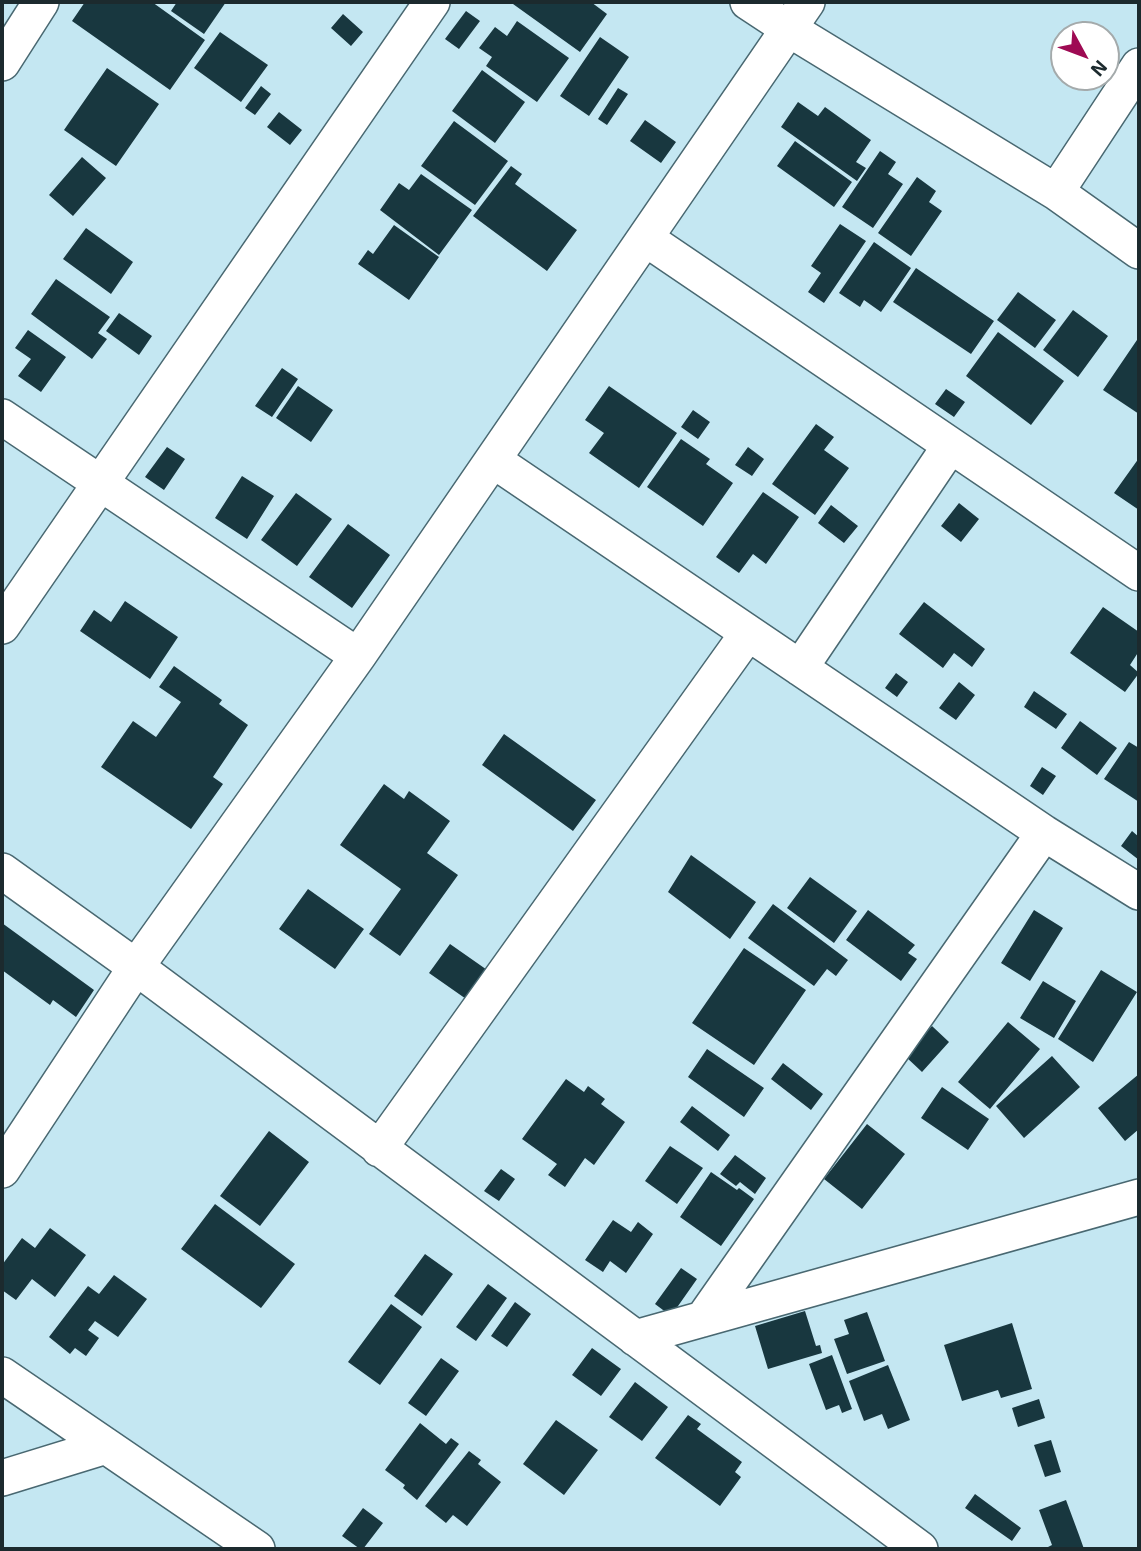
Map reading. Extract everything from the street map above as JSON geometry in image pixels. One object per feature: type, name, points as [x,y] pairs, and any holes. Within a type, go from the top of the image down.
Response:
[{"type":"street","points":[[2,63],[41,2]]},
{"type":"street","points":[[2,626],[432,2]]},
{"type":"street","points":[[748,2],[798,15],[1139,251]]},
{"type":"street","points":[[2,1170],[136,967],[358,656],[798,15]]},
{"type":"street","points":[[1056,192],[1139,66]]},
{"type":"street","points":[[645,238],[1139,573]]},
{"type":"street","points":[[2,417],[358,656]]},
{"type":"street","points":[[800,668],[950,446]]},
{"type":"street","points":[[493,460],[1044,833],[1139,892]]},
{"type":"street","points":[[379,1149],[748,633]]},
{"type":"street","points":[[703,1319],[1044,833]]},
{"type":"street","points":[[2,871],[136,967],[920,1549]]},
{"type":"street","points":[[635,1338],[1139,1198]]},
{"type":"street","points":[[2,1375],[257,1549]]},
{"type":"street","points":[[2,1478],[106,1446]]},
{"type":"building","points":[[85,2],[152,2],[205,40],[170,90],[72,21]]},
{"type":"building","points":[[177,2],[226,2],[204,34],[171,11]]},
{"type":"building","points":[[591,2],[607,14],[580,52],[513,4]]},
{"type":"building","points":[[466,11],[480,21],[459,49],[445,39]]},
{"type":"building","points":[[343,14],[363,32],[351,46],[331,28]]},
{"type":"building","points":[[517,21],[569,58],[537,102],[486,66],[492,57],[479,48],[495,27],[507,36]]},
{"type":"building","points":[[220,32],[268,65],[241,102],[194,68]]},
{"type":"building","points":[[600,37],[629,57],[589,116],[560,96]]},
{"type":"building","points":[[107,68],[159,104],[116,166],[64,130]]},
{"type":"building","points":[[482,70],[525,102],[495,143],[452,111]]},
{"type":"building","points":[[261,86],[271,94],[255,115],[245,108]]},
{"type":"building","points":[[618,88],[628,94],[607,125],[598,119]]},
{"type":"building","points":[[798,102],[818,116],[825,107],[871,140],[856,162],[866,168],[857,181],[781,127]]},
{"type":"building","points":[[279,112],[302,130],[290,145],[267,127]]},
{"type":"building","points":[[645,120],[676,142],[661,163],[630,141]]},
{"type":"building","points":[[454,121],[508,161],[475,205],[421,166]]},
{"type":"building","points":[[795,141],[852,182],[834,207],[777,166]]},
{"type":"building","points":[[880,151],[896,162],[888,174],[903,184],[873,228],[842,207]]},
{"type":"building","points":[[82,157],[106,178],[73,216],[49,195]]},
{"type":"building","points":[[511,166],[522,174],[515,184],[577,230],[547,271],[473,216]]},
{"type":"building","points":[[421,174],[472,210],[439,255],[380,210],[399,183],[409,190]]},
{"type":"building","points":[[917,177],[936,191],[929,202],[942,211],[911,256],[878,233]]},
{"type":"building","points":[[840,224],[866,241],[824,303],[808,292],[821,273],[811,266]]},
{"type":"building","points":[[394,225],[439,257],[409,300],[358,264],[368,250],[373,254]]},
{"type":"building","points":[[86,228],[133,262],[111,294],[63,259]]},
{"type":"building","points":[[874,242],[911,268],[881,312],[864,300],[860,307],[839,293]]},
{"type":"building","points":[[916,268],[994,321],[971,354],[893,302]]},
{"type":"building","points":[[56,279],[110,317],[98,333],[107,339],[92,359],[31,314]]},
{"type":"building","points":[[1018,292],[1056,320],[1035,348],[997,320]]},
{"type":"building","points":[[1073,310],[1108,336],[1078,377],[1043,350]]},
{"type":"building","points":[[119,313],[152,336],[139,355],[106,331]]},
{"type":"building","points":[[28,330],[66,357],[41,392],[18,376],[31,359],[15,348]]},
{"type":"building","points":[[998,332],[1064,381],[1031,425],[966,376]]},
{"type":"building","points":[[1139,337],[1139,414],[1103,390]]},
{"type":"building","points":[[282,368],[298,379],[272,417],[255,406]]},
{"type":"building","points":[[298,386],[333,410],[311,442],[276,418]]},
{"type":"building","points":[[609,386],[677,433],[639,488],[589,453],[604,433],[585,420]]},
{"type":"building","points":[[946,389],[965,402],[954,417],[935,404]]},
{"type":"building","points":[[693,410],[710,422],[698,439],[681,427]]},
{"type":"building","points":[[816,424],[834,437],[824,450],[849,468],[815,515],[772,484]]},
{"type":"building","points":[[681,439],[710,459],[706,464],[733,483],[703,526],[647,487]]},
{"type":"building","points":[[167,447],[185,459],[164,490],[145,477]]},
{"type":"building","points":[[748,447],[764,459],[752,476],[735,465]]},
{"type":"building","points":[[1139,458],[1139,510],[1114,493]]},
{"type":"building","points":[[242,476],[274,496],[247,539],[215,518]]},
{"type":"building","points":[[763,492],[799,517],[766,564],[753,554],[739,573],[716,557]]},
{"type":"building","points":[[296,493],[332,519],[297,566],[261,540]]},
{"type":"building","points":[[959,503],[979,519],[961,542],[941,526]]},
{"type":"building","points":[[831,505],[858,526],[844,543],[818,523]]},
{"type":"building","points":[[348,524],[390,555],[352,608],[309,577]]},
{"type":"building","points":[[125,601],[178,637],[150,679],[80,631],[94,610],[111,622]]},
{"type":"building","points":[[924,602],[985,649],[972,667],[954,653],[943,668],[899,634]]},
{"type":"building","points":[[1103,607],[1139,632],[1139,651],[1130,665],[1139,673],[1125,692],[1070,653]]},
{"type":"building","points":[[174,666],[222,700],[219,704],[248,725],[213,777],[223,784],[191,829],[101,767],[133,721],[156,737],[181,702],[159,687]]},
{"type":"building","points":[[896,673],[908,682],[897,697],[885,688]]},
{"type":"building","points":[[959,682],[975,695],[956,720],[939,708]]},
{"type":"building","points":[[1034,691],[1067,714],[1056,729],[1024,707]]},
{"type":"building","points":[[1080,721],[1117,748],[1097,775],[1061,748]]},
{"type":"building","points":[[504,734],[596,800],[573,831],[482,765]]},
{"type":"building","points":[[1129,742],[1139,748],[1139,802],[1104,779]]},
{"type":"building","points":[[1042,767],[1056,776],[1043,795],[1030,786]]},
{"type":"building","points":[[384,784],[404,799],[409,791],[450,821],[427,853],[458,875],[400,956],[369,934],[401,889],[340,845]]},
{"type":"building","points":[[1132,831],[1139,837],[1139,860],[1121,846]]},
{"type":"building","points":[[691,855],[756,902],[730,939],[668,892]]},
{"type":"building","points":[[810,877],[857,911],[834,943],[787,908]]},
{"type":"building","points":[[308,889],[364,929],[335,969],[279,929]]},
{"type":"building","points":[[773,904],[848,960],[836,976],[827,969],[814,986],[748,938]]},
{"type":"building","points":[[868,910],[915,945],[908,953],[917,959],[901,981],[846,940]]},
{"type":"building","points":[[1034,910],[1063,928],[1030,981],[1001,963]]},
{"type":"building","points":[[2,923],[94,990],[76,1017],[53,1000],[50,1005],[2,970]]},
{"type":"building","points":[[450,944],[490,972],[469,1001],[429,973]]},
{"type":"building","points":[[744,948],[806,990],[754,1065],[692,1023]]},
{"type":"building","points":[[1101,970],[1137,992],[1093,1062],[1058,1039]]},
{"type":"building","points":[[1043,981],[1076,1001],[1054,1038],[1020,1018]]},
{"type":"building","points":[[1008,1022],[1040,1049],[990,1109],[958,1082]]},
{"type":"building","points":[[932,1026],[949,1042],[922,1072],[905,1056]]},
{"type":"building","points":[[707,1049],[764,1088],[744,1117],[688,1077]]},
{"type":"building","points":[[1052,1056],[1080,1087],[1024,1138],[996,1106]]},
{"type":"building","points":[[783,1063],[823,1094],[811,1110],[771,1079]]},
{"type":"building","points":[[1139,1074],[1139,1129],[1125,1141],[1098,1108]]},
{"type":"building","points":[[566,1079],[584,1092],[588,1086],[605,1099],[601,1104],[625,1122],[594,1165],[585,1158],[565,1187],[548,1175],[557,1164],[522,1139]]},
{"type":"building","points":[[942,1087],[989,1119],[968,1150],[921,1118]]},
{"type":"building","points":[[692,1106],[730,1135],[718,1151],[680,1122]]},
{"type":"building","points":[[867,1124],[905,1154],[862,1209],[824,1179]]},
{"type":"building","points":[[269,1131],[309,1162],[260,1226],[220,1196]]},
{"type":"building","points":[[670,1146],[703,1168],[677,1204],[645,1181]]},
{"type":"building","points":[[735,1155],[766,1178],[755,1194],[740,1182],[736,1186],[720,1174]]},
{"type":"building","points":[[501,1169],[515,1179],[499,1201],[484,1191]]},
{"type":"building","points":[[711,1172],[754,1199],[721,1246],[680,1217]]},
{"type":"building","points":[[215,1204],[295,1264],[261,1308],[181,1249]]},
{"type":"building","points":[[613,1220],[631,1232],[638,1222],[653,1234],[626,1273],[610,1261],[603,1272],[585,1260]]},
{"type":"building","points":[[50,1228],[86,1255],[55,1297],[32,1279],[16,1300],[2,1290],[2,1265],[22,1238],[35,1248]]},
{"type":"building","points":[[425,1254],[453,1274],[422,1316],[394,1296]]},
{"type":"building","points":[[681,1268],[697,1279],[671,1316],[655,1304]]},
{"type":"building","points":[[114,1275],[147,1299],[118,1337],[95,1321],[88,1330],[99,1338],[86,1356],[75,1348],[70,1354],[49,1337],[88,1286],[99,1294]]},
{"type":"building","points":[[488,1284],[507,1298],[476,1341],[456,1327]]},
{"type":"building","points":[[515,1302],[531,1314],[507,1347],[491,1336]]},
{"type":"building","points":[[391,1304],[422,1327],[380,1385],[348,1362]]},
{"type":"building","points":[[805,1311],[816,1346],[820,1345],[822,1353],[768,1369],[755,1326]]},
{"type":"building","points":[[867,1312],[885,1361],[847,1374],[834,1339],[849,1334],[844,1320]]},
{"type":"building","points":[[1012,1323],[1032,1389],[1001,1398],[998,1390],[962,1401],[944,1345]]},
{"type":"building","points":[[592,1348],[621,1369],[601,1396],[572,1375]]},
{"type":"building","points":[[832,1355],[852,1409],[842,1413],[839,1405],[826,1410],[809,1364]]},
{"type":"building","points":[[441,1358],[459,1371],[426,1416],[408,1403]]},
{"type":"building","points":[[888,1365],[910,1420],[888,1429],[882,1414],[864,1421],[849,1381]]},
{"type":"building","points":[[635,1382],[668,1407],[642,1441],[609,1417]]},
{"type":"building","points":[[1039,1399],[1045,1418],[1018,1427],[1012,1408]]},
{"type":"building","points":[[688,1415],[701,1424],[697,1429],[742,1462],[735,1472],[741,1477],[720,1506],[655,1458]]},
{"type":"building","points":[[556,1420],[598,1450],[564,1495],[523,1464]]},
{"type":"building","points":[[420,1423],[446,1444],[451,1438],[459,1444],[417,1500],[403,1488],[405,1485],[385,1470]]},
{"type":"building","points":[[1051,1440],[1061,1472],[1045,1477],[1034,1445]]},
{"type":"building","points":[[469,1451],[481,1460],[478,1464],[501,1482],[467,1526],[453,1515],[446,1523],[425,1506]]},
{"type":"building","points":[[975,1494],[1021,1528],[1012,1541],[965,1508]]},
{"type":"building","points":[[1066,1500],[1084,1549],[1048,1547],[1052,1545],[1039,1510]]},
{"type":"building","points":[[363,1508],[383,1523],[363,1549],[360,1549],[342,1536]]}]
